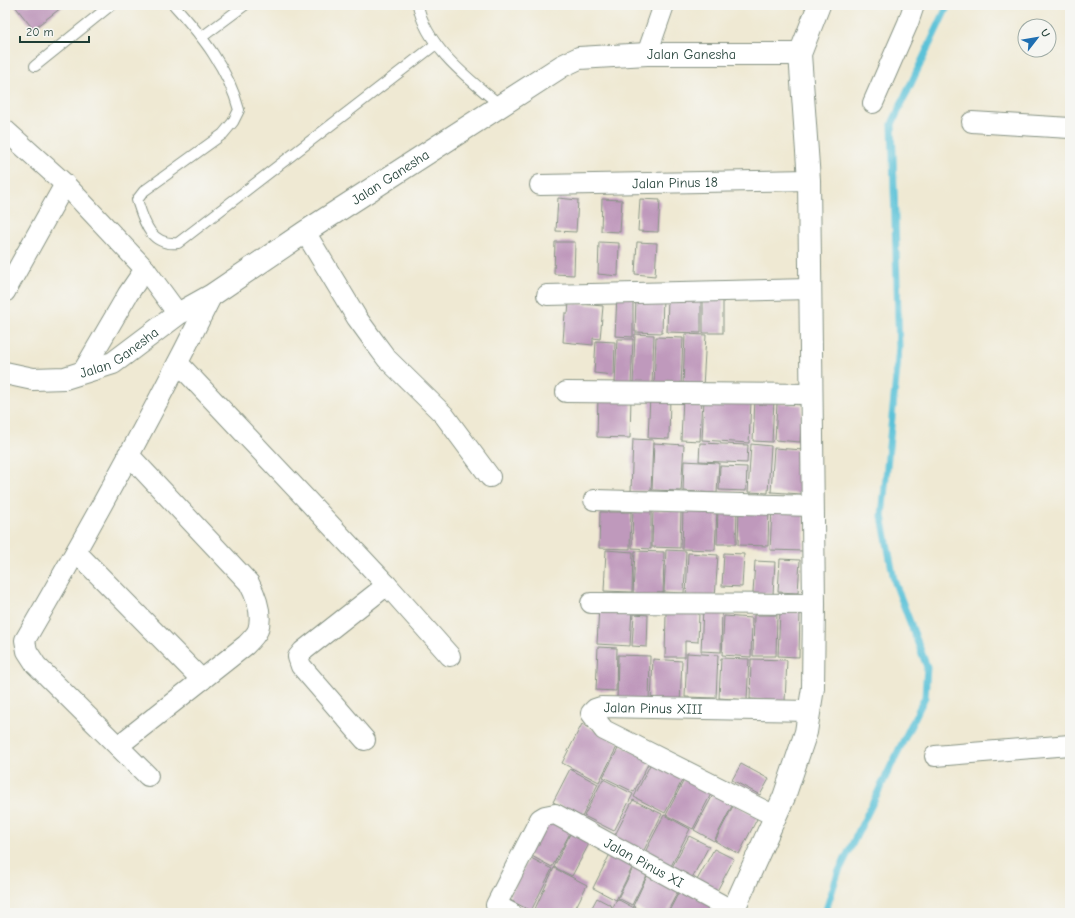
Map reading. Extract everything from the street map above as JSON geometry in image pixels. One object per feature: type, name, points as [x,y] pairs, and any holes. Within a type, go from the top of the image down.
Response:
[{"type":"street","points":[[646,54],[664,5]]},
{"type":"street","points":[[732,912],[784,797],[806,732],[813,688],[814,604],[809,180],[800,54],[819,5]]},
{"type":"street","points":[[873,103],[908,23],[914,5]]},
{"type":"street","name":"Jalan Ganesha","points":[[5,373],[33,379],[65,378],[113,363],[178,314],[212,295],[305,232],[500,105],[562,66],[579,58],[646,54],[800,54]]},
{"type":"street","points":[[972,122],[1070,128]]},
{"type":"street","points":[[5,130],[65,184],[145,269],[178,314]]},
{"type":"street","name":"Jalan Pinus 18","points":[[540,185],[809,180]]},
{"type":"street","points":[[5,292],[65,184]]},
{"type":"street","points":[[305,232],[357,318],[387,359],[444,415],[490,478]]},
{"type":"street","points":[[82,373],[128,294],[145,269]]},
{"type":"street","points":[[547,295],[810,289]]},
{"type":"street","points":[[148,776],[36,665],[27,651],[24,640],[76,552],[178,362],[212,295]]},
{"type":"street","points":[[178,362],[387,585],[450,656]]},
{"type":"street","points":[[566,392],[812,394]]},
{"type":"street","points":[[118,746],[246,645],[258,630],[259,617],[257,597],[249,583],[128,454]]},
{"type":"street","points":[[594,500],[813,506]]},
{"type":"street","points":[[76,552],[202,680]]},
{"type":"street","points":[[365,740],[300,666],[298,657],[303,651],[387,585]]},
{"type":"street","points":[[592,603],[814,604]]},
{"type":"street","name":"Jalan Pinus XIII","points":[[775,816],[604,730],[591,713],[595,709],[602,707],[810,711]]},
{"type":"street","points":[[935,756],[1070,745]]},
{"type":"street","name":"Jalan Pinus XI","points":[[504,909],[540,819],[545,816],[555,814],[732,912]]},
{"type":"lane","points":[[35,66],[111,5]]},
{"type":"lane","points":[[174,5],[202,36],[231,84],[239,110],[233,122],[224,134],[144,191],[137,200],[144,221],[154,237],[167,244],[178,243],[436,44]]},
{"type":"lane","points":[[202,36],[246,5]]},
{"type":"lane","points":[[418,5],[420,15],[436,44],[467,78],[500,105]]},
{"type":"building","points":[[14,5],[65,5],[33,29]]},
{"type":"building","points":[[558,198],[578,200],[576,232],[556,231]]},
{"type":"building","points":[[602,199],[622,200],[620,232],[601,231]]},
{"type":"building","points":[[640,199],[660,200],[658,232],[638,231]]},
{"type":"building","points":[[555,242],[575,242],[574,275],[554,274]]},
{"type":"building","points":[[599,242],[619,243],[618,276],[598,274]]},
{"type":"building","points":[[637,242],[657,243],[655,276],[635,274]]},
{"type":"building","points":[[663,295],[662,333],[635,332],[636,296]]},
{"type":"building","points":[[617,296],[633,296],[633,337],[615,336]]},
{"type":"building","points":[[668,296],[701,296],[701,333],[667,332]]},
{"type":"building","points":[[703,296],[723,296],[723,333],[703,333]]},
{"type":"building","points":[[569,303],[603,306],[600,339],[593,338],[593,345],[563,342],[565,313],[568,313]]},
{"type":"building","points":[[635,334],[654,335],[652,385],[633,385]]},
{"type":"building","points":[[685,334],[706,335],[703,387],[683,386]]},
{"type":"building","points":[[656,337],[683,338],[681,386],[654,385]]},
{"type":"building","points":[[617,339],[633,339],[631,385],[615,384]]},
{"type":"building","points":[[596,341],[615,342],[614,375],[594,373]]},
{"type":"building","points":[[598,396],[631,397],[630,438],[597,437]]},
{"type":"building","points":[[650,396],[670,397],[669,439],[648,438]]},
{"type":"building","points":[[683,397],[702,398],[700,441],[681,440]]},
{"type":"building","points":[[704,399],[751,402],[749,443],[702,440]]},
{"type":"building","points":[[755,399],[774,400],[772,442],[753,441]]},
{"type":"building","points":[[777,403],[802,405],[800,442],[775,440]]},
{"type":"building","points":[[633,439],[653,440],[651,491],[631,491]]},
{"type":"building","points":[[654,443],[684,445],[681,491],[652,490]]},
{"type":"building","points":[[700,443],[748,445],[747,463],[699,461]]},
{"type":"building","points":[[751,444],[771,446],[768,493],[748,492]]},
{"type":"building","points":[[774,448],[804,450],[802,494],[771,492]]},
{"type":"building","points":[[684,461],[719,463],[717,493],[683,491]]},
{"type":"building","points":[[720,466],[747,467],[746,491],[719,490]]},
{"type":"building","points":[[633,504],[651,505],[651,549],[632,548]]},
{"type":"building","points":[[718,507],[737,507],[736,544],[717,544]]},
{"type":"building","points":[[739,507],[769,508],[768,546],[738,545]]},
{"type":"building","points":[[772,508],[804,510],[803,551],[770,550]]},
{"type":"building","points":[[683,509],[717,510],[715,550],[682,549]]},
{"type":"building","points":[[653,510],[681,511],[680,548],[652,547]]},
{"type":"building","points":[[600,512],[631,512],[630,549],[599,548]]},
{"type":"building","points":[[606,550],[633,552],[632,592],[604,591]]},
{"type":"building","points":[[666,550],[686,551],[684,593],[664,592]]},
{"type":"building","points":[[635,551],[664,552],[663,597],[633,596]]},
{"type":"building","points":[[688,553],[718,555],[715,598],[686,596]]},
{"type":"building","points":[[724,553],[744,554],[742,587],[722,586]]},
{"type":"building","points":[[780,559],[800,560],[798,593],[778,592]]},
{"type":"building","points":[[755,561],[775,562],[773,594],[753,593]]},
{"type":"building","points":[[599,606],[632,608],[630,646],[597,644]]},
{"type":"building","points":[[703,608],[722,609],[721,652],[701,651]]},
{"type":"building","points":[[780,611],[800,612],[799,657],[778,656]]},
{"type":"building","points":[[666,613],[699,613],[698,642],[685,641],[685,657],[665,657]]},
{"type":"building","points":[[634,614],[648,615],[647,647],[632,646]]},
{"type":"building","points":[[754,615],[777,615],[776,656],[753,656]]},
{"type":"building","points":[[724,616],[752,618],[751,657],[722,655]]},
{"type":"building","points":[[598,647],[617,648],[616,691],[596,690]]},
{"type":"building","points":[[687,653],[718,655],[716,698],[685,697]]},
{"type":"building","points":[[618,655],[650,656],[649,703],[617,702]]},
{"type":"building","points":[[721,658],[749,659],[747,700],[719,698]]},
{"type":"building","points":[[653,659],[682,661],[680,704],[651,702]]},
{"type":"building","points":[[751,659],[787,660],[785,701],[750,699]]},
{"type":"building","points":[[582,724],[619,743],[599,782],[562,763]]},
{"type":"building","points":[[620,745],[650,760],[634,792],[603,777]]},
{"type":"building","points":[[653,759],[685,775],[665,813],[634,797]]},
{"type":"building","points":[[741,764],[769,779],[760,795],[732,780]]},
{"type":"building","points":[[570,769],[598,784],[582,817],[553,802]]},
{"type":"building","points":[[685,778],[712,792],[693,829],[666,815]]},
{"type":"building","points":[[603,779],[633,794],[614,831],[584,816]]},
{"type":"building","points":[[714,793],[733,804],[714,841],[694,830]]},
{"type":"building","points":[[633,800],[662,814],[643,852],[614,837]]},
{"type":"building","points":[[734,804],[758,817],[739,854],[715,841]]},
{"type":"building","points":[[664,815],[690,829],[670,868],[644,854]]},
{"type":"building","points":[[547,818],[571,831],[552,867],[528,854]]},
{"type":"building","points":[[571,832],[590,842],[572,876],[554,867]]},
{"type":"building","points":[[689,836],[709,846],[692,878],[672,867]]},
{"type":"building","points":[[714,849],[734,859],[717,891],[697,880]]},
{"type":"building","points":[[611,852],[634,864],[616,900],[593,888]]},
{"type":"building","points":[[529,857],[552,869],[531,911],[508,899]]},
{"type":"building","points":[[634,866],[648,873],[632,905],[618,898]]},
{"type":"building","points":[[554,868],[587,885],[573,913],[533,913]]},
{"type":"building","points":[[649,872],[680,887],[667,913],[647,913],[633,906]]},
{"type":"building","points":[[681,888],[716,907],[713,913],[668,913]]},
{"type":"building","points":[[597,898],[612,906],[608,913],[589,913]]},
{"type":"building","points":[[617,899],[636,909],[633,913],[610,913]]},
{"type":"waterway","points":[[825,913],[838,873],[925,697],[927,667],[894,580],[882,516],[899,348],[892,124],[948,5]]}]
